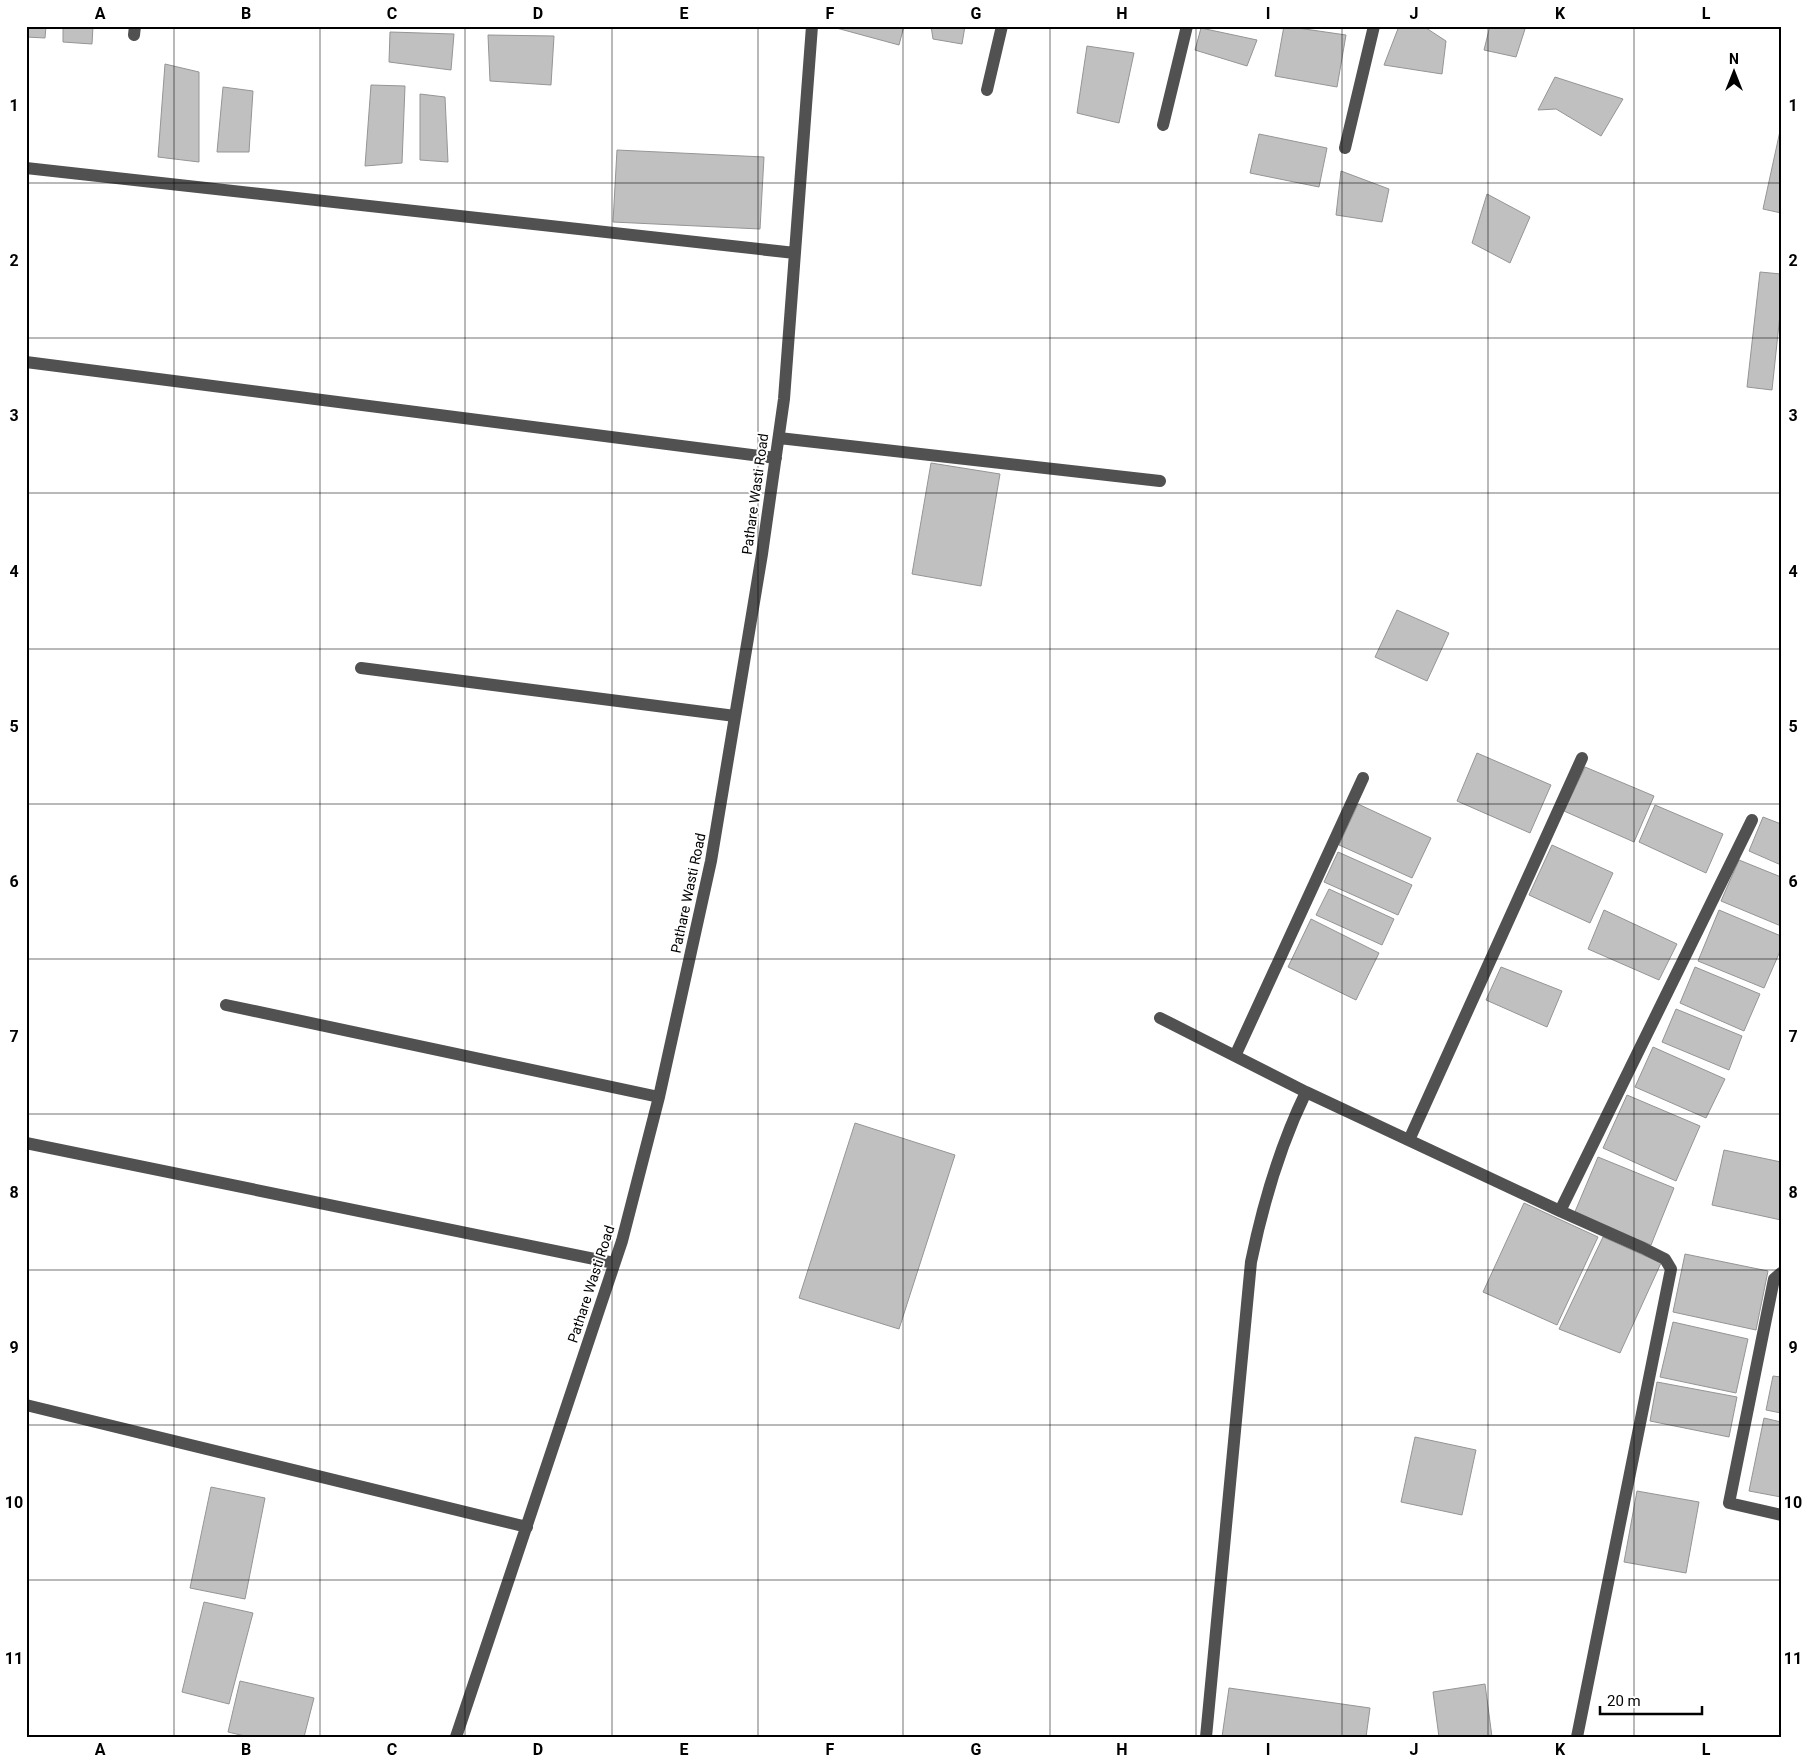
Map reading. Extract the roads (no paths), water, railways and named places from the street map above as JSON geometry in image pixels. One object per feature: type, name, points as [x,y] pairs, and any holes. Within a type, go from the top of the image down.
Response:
[{"type":"street","name":"Pathare Wasti Road","points":[[456,1737],[614,1263],[659,1097],[711,861],[784,399],[812,26]]},
{"type":"street","points":[[987,90],[1002,26]]},
{"type":"street","points":[[1163,125],[1187,26]]},
{"type":"street","points":[[1345,148],[1374,26]]},
{"type":"street","points":[[26,168],[795,253]]},
{"type":"street","points":[[26,362],[776,458]]},
{"type":"street","points":[[778,438],[1160,481]]},
{"type":"street","points":[[362,668],[735,716]]},
{"type":"street","points":[[1409,1140],[1582,758]]},
{"type":"street","points":[[1235,1056],[1363,778]]},
{"type":"street","points":[[1560,1211],[1752,820]]},
{"type":"street","points":[[226,1005],[659,1097]]},
{"type":"street","points":[[1160,1018],[1306,1092],[1643,1248],[1665,1259],[1672,1269],[1577,1737]]},
{"type":"street","points":[[1206,1737],[1251,1262],[1258,1225],[1287,1132],[1306,1092]]},
{"type":"street","points":[[26,1143],[614,1263]]},
{"type":"street","points":[[1781,1273],[1774,1279],[1728,1503],[1781,1516]]},
{"type":"street","points":[[26,1405],[527,1527]]}]
